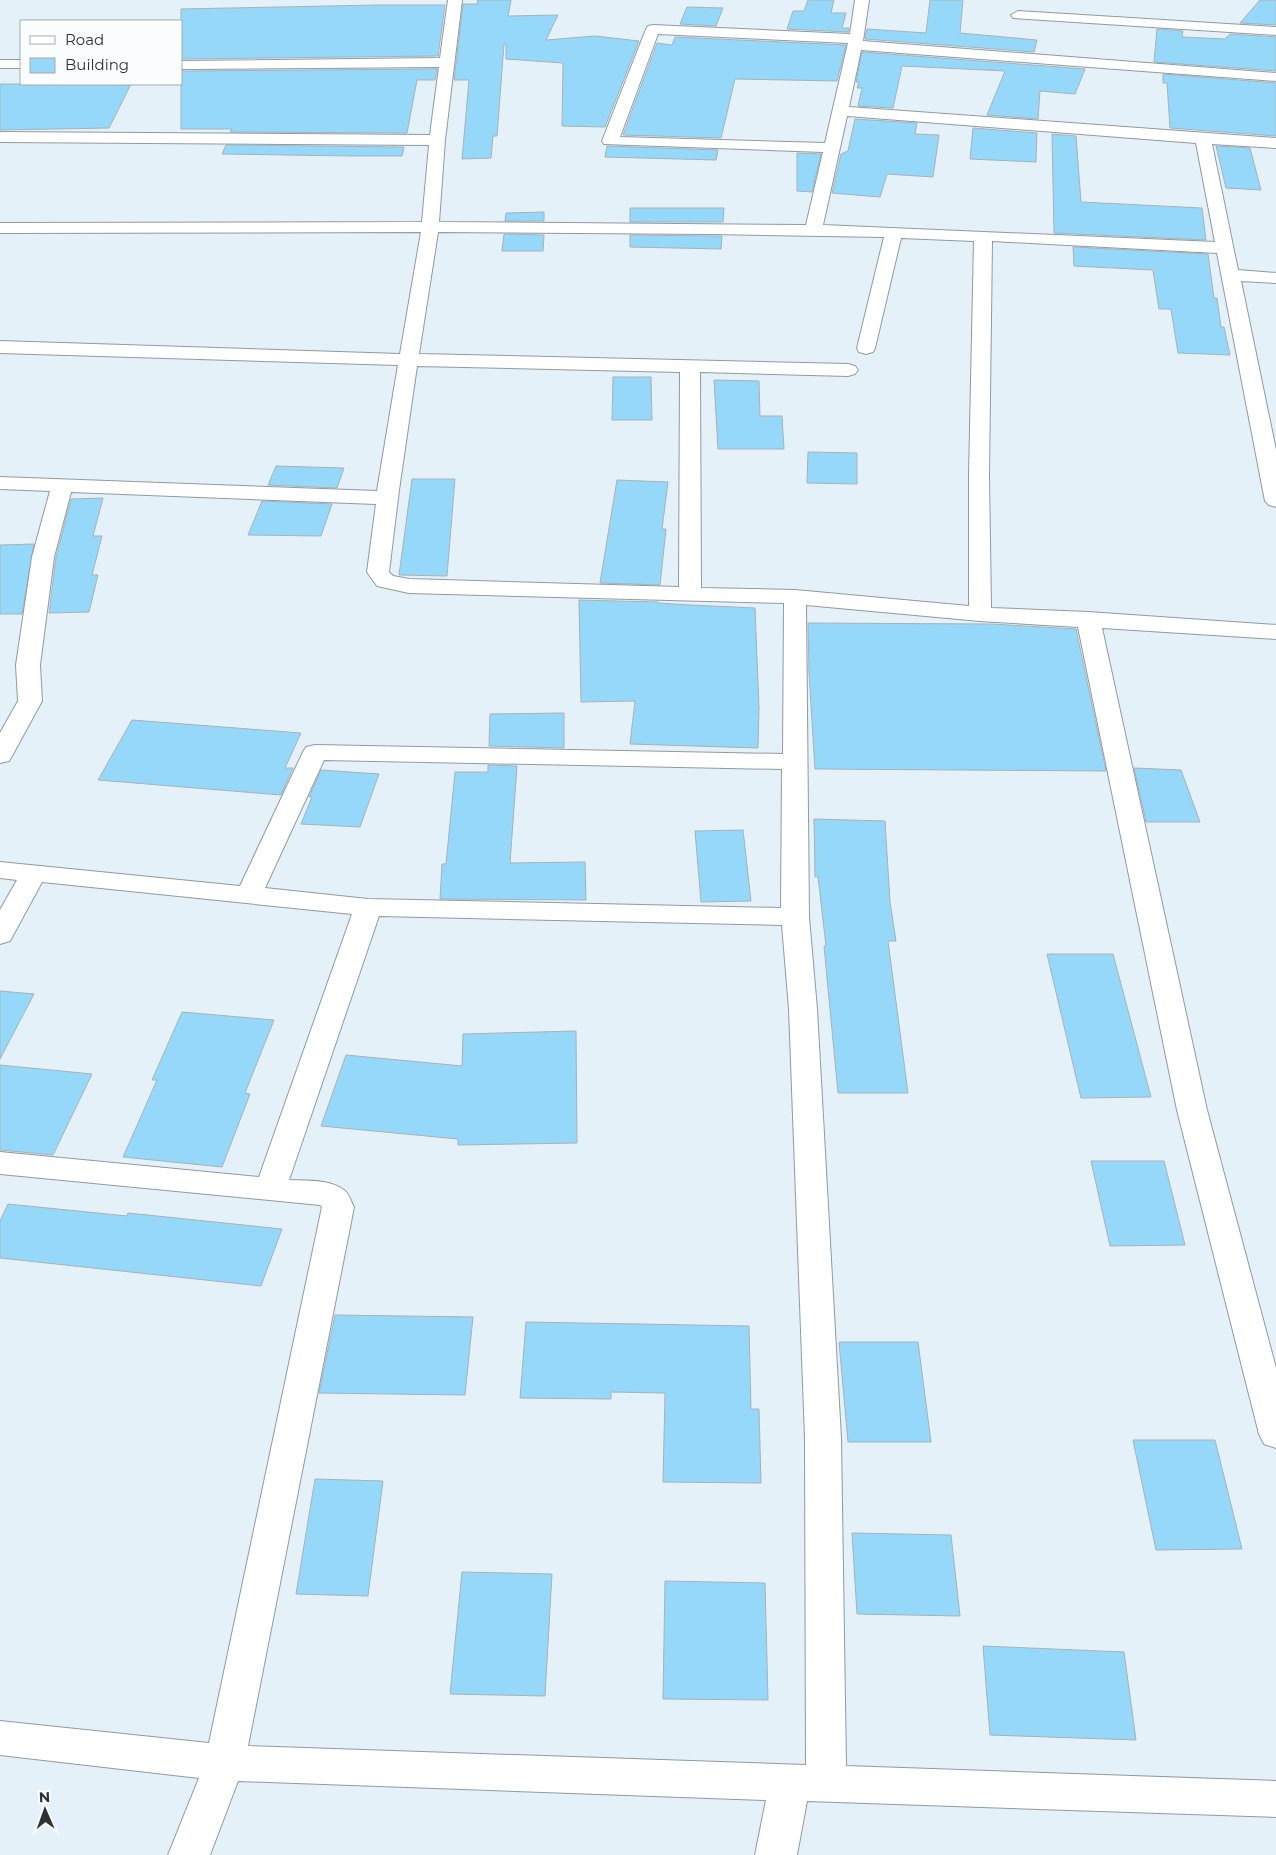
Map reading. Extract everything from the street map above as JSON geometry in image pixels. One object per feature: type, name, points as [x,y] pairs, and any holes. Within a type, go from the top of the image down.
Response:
[{"type":"street","points":[[455,0],[437,140],[430,227],[387,498],[378,572],[385,581],[409,586],[795,597],[980,614],[1276,632]]},
{"type":"street","points":[[813,230],[856,42],[862,0]]},
{"type":"street","points":[[1018,15],[1276,31]]},
{"type":"street","points":[[832,148],[610,141],[653,29],[856,42],[1276,77]]},
{"type":"street","points":[[182,65],[448,62]]},
{"type":"street","points":[[0,64],[20,64]]},
{"type":"street","points":[[840,111],[1203,140],[1276,144]]},
{"type":"street","points":[[0,137],[437,140]]},
{"type":"street","points":[[1203,140],[1276,501]]},
{"type":"street","points":[[0,228],[430,227],[813,230],[1225,248]]},
{"type":"street","points":[[866,348],[894,233]]},
{"type":"street","points":[[980,614],[979,475],[983,236]]},
{"type":"street","points":[[1230,275],[1276,278]]},
{"type":"street","points":[[0,347],[409,360],[848,370]]},
{"type":"street","points":[[690,367],[690,594]]},
{"type":"street","points":[[0,483],[387,498]]},
{"type":"street","points":[[0,756],[30,701],[28,665],[43,558],[62,486]]},
{"type":"street","points":[[776,1855],[808,1783],[823,1438],[803,1009],[795,917],[795,597]]},
{"type":"street","points":[[1088,620],[1192,1110],[1276,1434]]},
{"type":"street","points":[[249,895],[315,752],[795,762]]},
{"type":"street","points":[[0,870],[368,907],[795,917]]},
{"type":"street","points":[[0,935],[34,873]]},
{"type":"street","points":[[270,1189],[368,907]]},
{"type":"street","points":[[0,1162],[325,1194],[334,1198],[338,1207],[225,1763],[189,1855]]},
{"type":"street","points":[[0,1738],[225,1763],[1276,1799]]},
{"type":"building","points":[[477,0],[511,0],[508,16],[558,15],[546,40],[595,36],[639,41],[605,127],[562,126],[563,63],[506,59],[506,44],[504,44],[497,136],[493,136],[491,158],[462,159],[469,80],[454,80],[463,4],[478,4]]},
{"type":"building","points":[[808,0],[834,0],[831,13],[846,13],[842,28],[849,28],[848,32],[787,29],[793,11],[804,11]]},
{"type":"building","points":[[930,0],[963,0],[960,33],[1037,40],[1034,52],[865,39],[867,29],[926,33]]},
{"type":"building","points":[[1260,0],[1276,0],[1276,25],[1240,23]]},
{"type":"building","points":[[445,5],[438,56],[182,59],[181,9]]},
{"type":"building","points":[[687,7],[723,8],[716,26],[680,24]]},
{"type":"building","points":[[1157,29],[1183,31],[1182,37],[1225,39],[1230,34],[1276,37],[1276,71],[1154,62]]},
{"type":"building","points":[[675,37],[846,45],[837,81],[735,79],[721,138],[623,135],[657,43],[672,45]]},
{"type":"building","points":[[862,52],[1085,69],[1075,94],[1040,91],[1038,119],[987,115],[1005,71],[902,66],[893,108],[858,106],[862,88],[857,88],[859,82],[856,82]]},
{"type":"building","points":[[437,69],[435,80],[417,80],[407,133],[230,132],[232,129],[181,129],[182,71]]},
{"type":"building","points":[[1163,74],[1276,83],[1276,136],[1170,128],[1167,83],[1163,83]]},
{"type":"building","points":[[0,84],[130,85],[109,128],[0,130]]},
{"type":"building","points":[[855,119],[917,123],[915,134],[939,135],[933,177],[887,174],[880,197],[832,193],[841,154],[848,151]]},
{"type":"building","points":[[973,128],[1037,133],[1036,162],[970,159]]},
{"type":"building","points":[[1052,134],[1076,136],[1081,202],[1202,208],[1206,240],[1054,233]]},
{"type":"building","points":[[226,145],[404,147],[402,156],[222,154]]},
{"type":"building","points":[[607,146],[718,150],[716,160],[605,157]]},
{"type":"building","points":[[1216,146],[1250,148],[1261,190],[1226,188]]},
{"type":"building","points":[[797,153],[821,154],[812,192],[797,191]]},
{"type":"building","points":[[630,208],[724,208],[723,222],[630,222]]},
{"type":"building","points":[[544,212],[544,221],[505,221],[506,213]]},
{"type":"building","points":[[504,234],[544,235],[543,251],[502,251]]},
{"type":"building","points":[[630,235],[722,236],[721,249],[630,247]]},
{"type":"building","points":[[1073,247],[1208,254],[1214,298],[1217,298],[1221,327],[1224,327],[1230,355],[1178,353],[1171,309],[1159,309],[1153,270],[1074,266]]},
{"type":"building","points":[[613,377],[651,377],[652,420],[612,420]]},
{"type":"building","points":[[714,380],[759,381],[760,416],[782,416],[784,449],[718,449]]},
{"type":"building","points":[[808,452],[857,453],[857,484],[807,483]]},
{"type":"building","points":[[276,466],[344,468],[337,488],[268,485]]},
{"type":"building","points":[[412,479],[455,479],[447,576],[399,575]]},
{"type":"building","points":[[617,480],[668,482],[662,529],[666,529],[660,585],[600,583]]},
{"type":"building","points":[[103,498],[93,536],[102,536],[92,575],[98,575],[89,612],[49,613],[56,557],[71,499]]},
{"type":"building","points":[[262,501],[332,504],[321,536],[248,535]]},
{"type":"building","points":[[34,544],[22,614],[0,614],[0,545]]},
{"type":"building","points":[[579,600],[658,602],[755,608],[759,708],[758,748],[630,744],[635,701],[581,702]]},
{"type":"building","points":[[808,623],[992,624],[1076,629],[1106,771],[815,769]]},
{"type":"building","points":[[564,713],[564,748],[489,746],[490,714]]},
{"type":"building","points":[[132,720],[301,733],[285,768],[293,768],[281,795],[98,780]]},
{"type":"building","points":[[488,765],[517,766],[510,863],[585,862],[586,900],[440,899],[442,864],[446,864],[455,772],[488,772]]},
{"type":"building","points":[[1134,768],[1181,770],[1200,822],[1146,822]]},
{"type":"building","points":[[321,770],[379,774],[360,827],[301,824],[312,797],[309,797]]},
{"type":"building","points":[[814,819],[885,821],[890,902],[896,941],[888,941],[908,1093],[838,1093],[824,946],[826,946],[818,877],[815,877]]},
{"type":"building","points":[[743,830],[751,901],[701,902],[695,831]]},
{"type":"building","points":[[1047,954],[1113,954],[1151,1097],[1081,1098]]},
{"type":"building","points":[[0,991],[34,994],[0,1059]]},
{"type":"building","points":[[182,1012],[274,1020],[245,1093],[250,1094],[222,1167],[123,1157],[157,1080],[152,1080]]},
{"type":"building","points":[[576,1031],[577,1143],[458,1145],[458,1139],[321,1126],[346,1055],[462,1066],[463,1034]]},
{"type":"building","points":[[0,1065],[92,1074],[53,1155],[0,1150]]},
{"type":"building","points":[[1091,1161],[1164,1161],[1185,1245],[1110,1246]]},
{"type":"building","points":[[8,1204],[127,1216],[128,1213],[282,1229],[261,1286],[0,1258],[0,1221]]},
{"type":"building","points":[[335,1315],[473,1317],[465,1395],[319,1393]]},
{"type":"building","points":[[526,1322],[749,1326],[751,1409],[759,1409],[761,1483],[663,1482],[665,1393],[611,1392],[611,1399],[520,1398]]},
{"type":"building","points":[[839,1342],[918,1342],[931,1442],[848,1442]]},
{"type":"building","points":[[1133,1440],[1215,1440],[1242,1549],[1156,1550]]},
{"type":"building","points":[[315,1479],[383,1481],[368,1596],[296,1594]]},
{"type":"building","points":[[852,1533],[951,1535],[960,1616],[857,1614]]},
{"type":"building","points":[[462,1572],[552,1574],[545,1696],[450,1694]]},
{"type":"building","points":[[665,1581],[765,1583],[768,1700],[663,1699]]},
{"type":"building","points":[[983,1646],[1124,1652],[1136,1740],[990,1735]]}]
